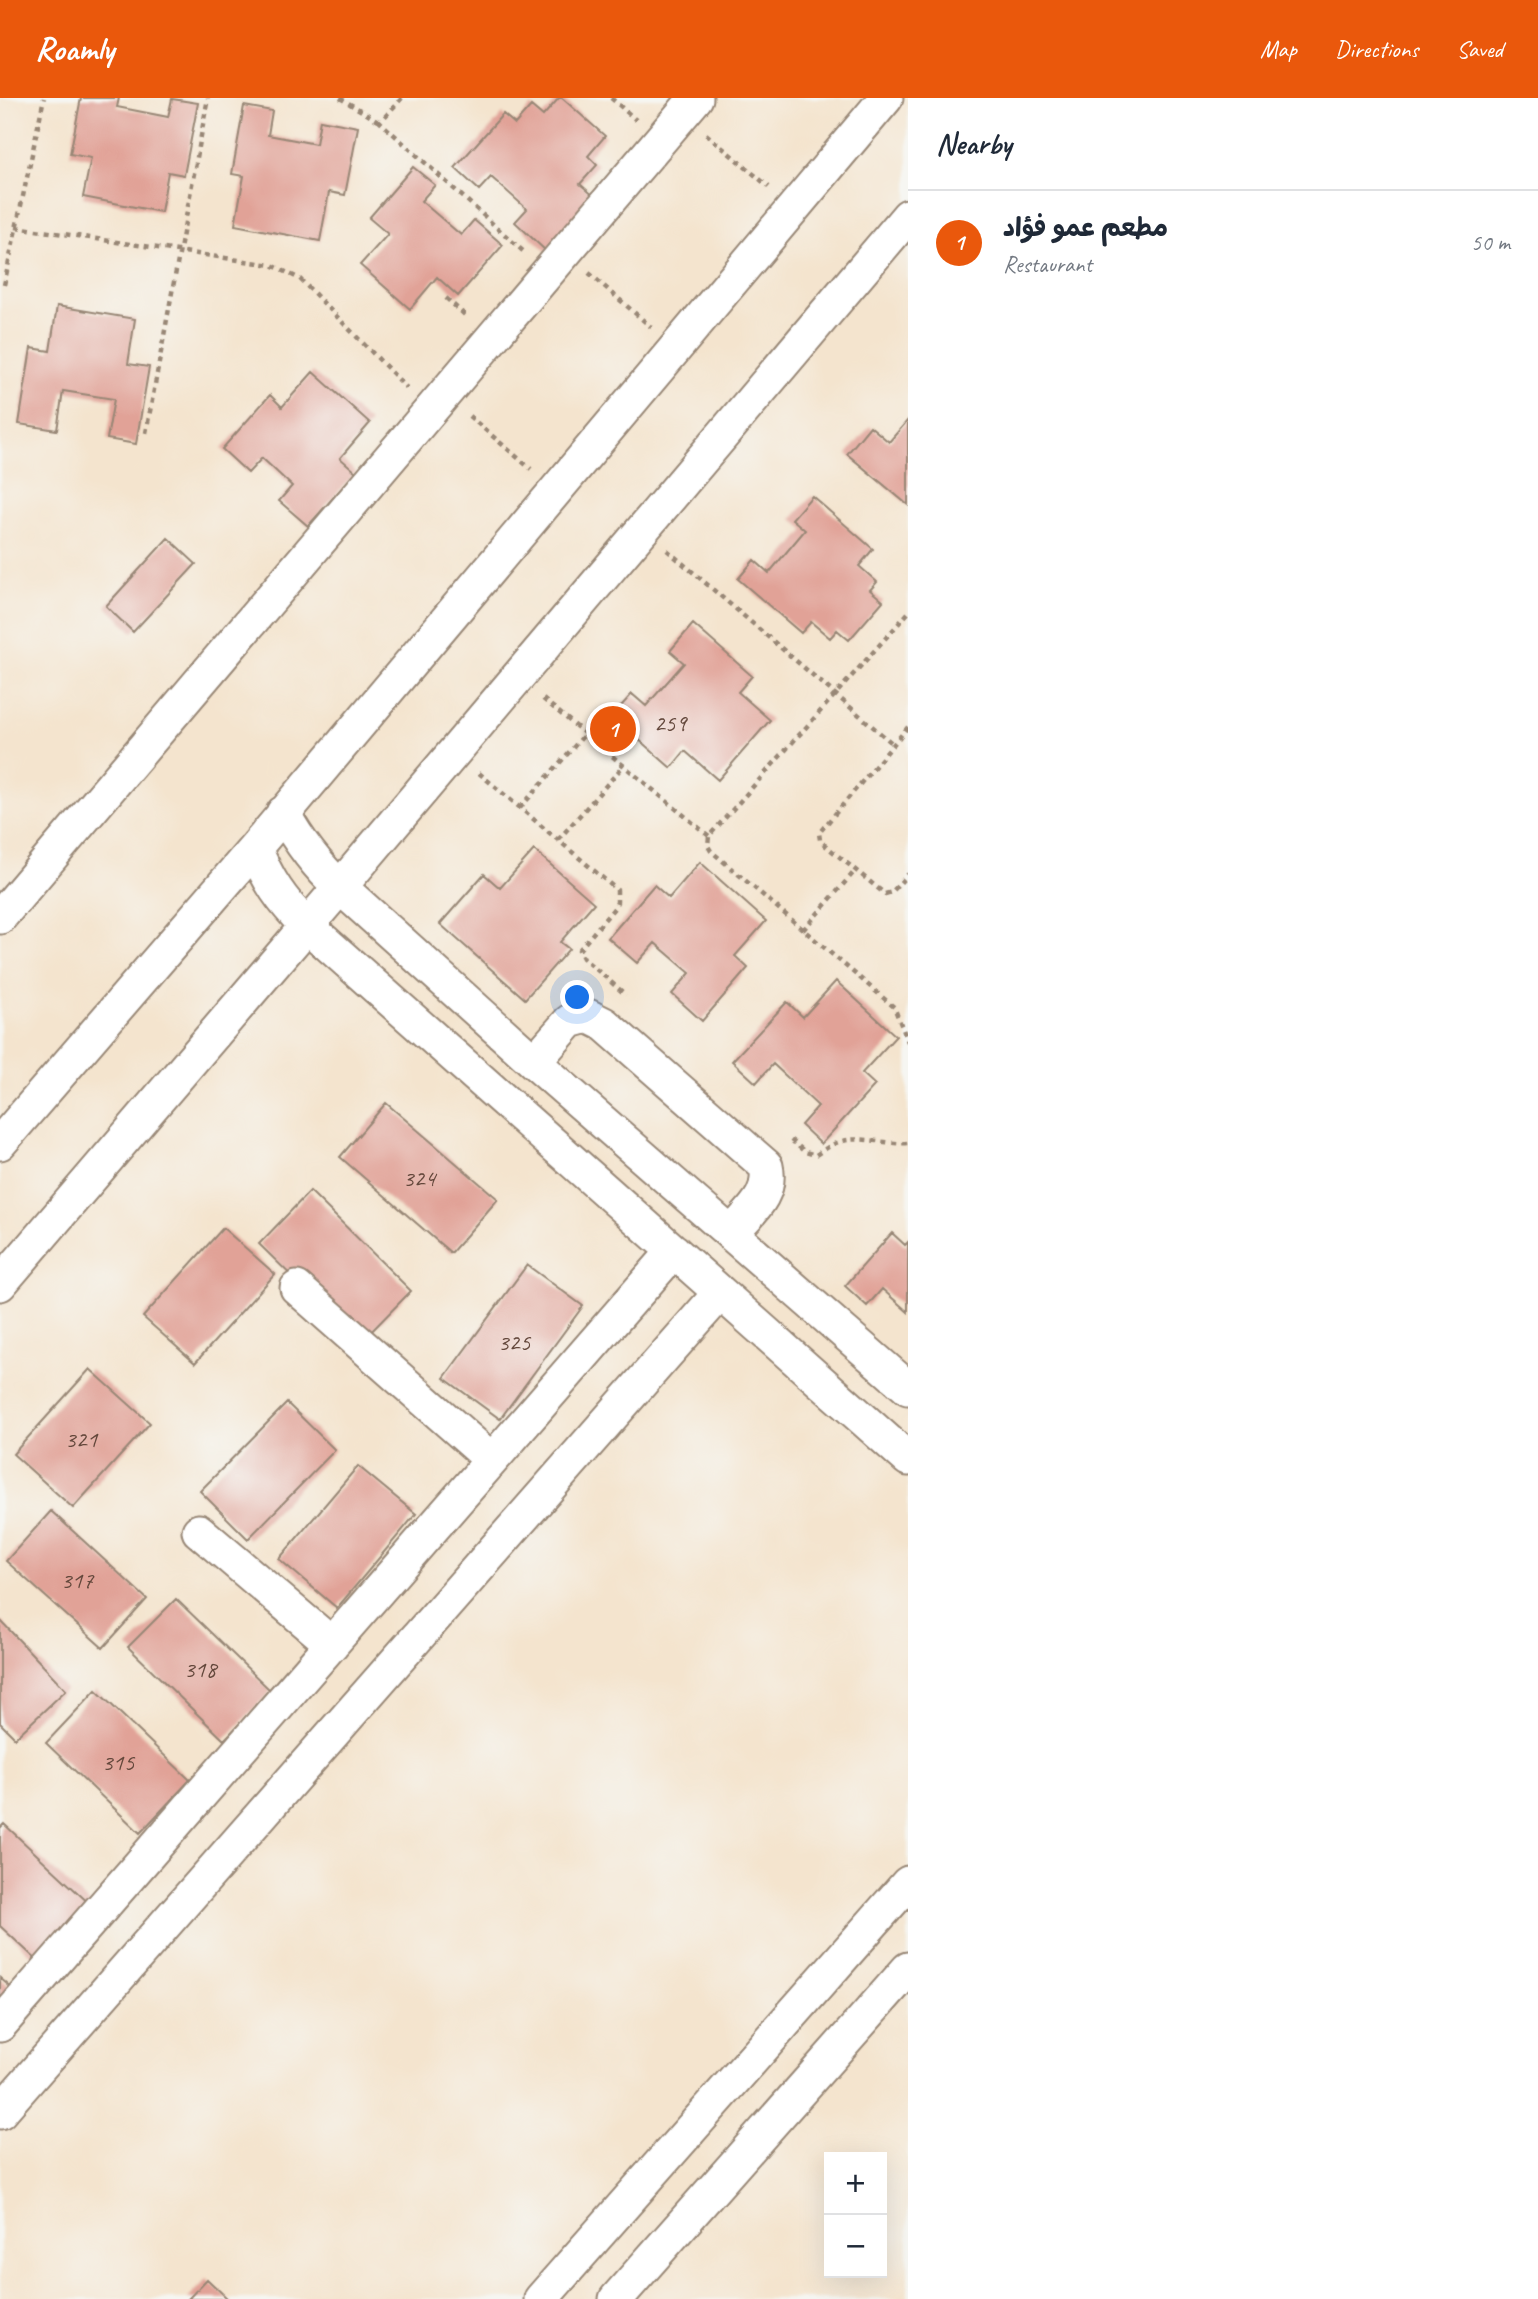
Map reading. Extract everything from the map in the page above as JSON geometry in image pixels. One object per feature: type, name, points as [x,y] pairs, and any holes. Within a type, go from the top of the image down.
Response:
[{"type":"street","points":[[0,1143],[255,848],[886,98]]},
{"type":"street","points":[[0,917],[693,102]]},
{"type":"street","points":[[0,1284],[341,887],[908,216]]},
{"type":"street","points":[[283,813],[298,841],[318,866],[534,1062],[908,1388]]},
{"type":"street","points":[[255,848],[266,877],[284,903],[306,925],[908,1459]]},
{"type":"street","points":[[534,1062],[570,1021],[588,1016],[604,1024],[766,1166],[770,1180],[765,1194],[731,1234]]},
{"type":"street","points":[[0,2025],[674,1251]]},
{"type":"street","points":[[297,1288],[492,1460]]},
{"type":"street","points":[[0,2112],[720,1293]]},
{"type":"street","points":[[199,1531],[332,1644]]},
{"type":"street","points":[[541,2299],[908,1883]]},
{"type":"street","points":[[616,2299],[908,1969]]},
{"type":"path","points":[[4,285],[44,98]]},
{"type":"path","points":[[145,433],[208,98]]},
{"type":"path","points":[[340,98],[380,122],[556,263],[676,348]]},
{"type":"path","points":[[380,122],[402,98]]},
{"type":"path","points":[[693,102],[793,208]]},
{"type":"path","points":[[16,227],[272,265],[300,279],[437,403],[556,490]]},
{"type":"path","points":[[643,529],[892,744]]},
{"type":"path","points":[[908,613],[709,836],[708,846],[894,1007],[908,1042]]},
{"type":"path","points":[[518,678],[709,836]]},
{"type":"path","points":[[908,727],[819,833],[822,843],[885,894],[892,892],[908,874]]},
{"type":"path","points":[[520,808],[585,734]]},
{"type":"path","points":[[455,752],[617,890],[615,907],[579,950],[583,958],[634,1002]]},
{"type":"path","points":[[558,839],[624,765]]},
{"type":"path","points":[[803,930],[855,871]]},
{"type":"path","points":[[785,1135],[805,1152],[816,1154],[835,1143],[855,1139],[908,1143]]},
{"type":"building","points":[[81,98],[119,98],[117,107],[168,117],[172,99],[198,103],[184,175],[168,172],[161,212],[83,197],[91,158],[70,154]]},
{"type":"building","points":[[559,98],[605,136],[588,156],[597,165],[580,184],[595,197],[546,251],[515,222],[527,209],[491,177],[479,190],[455,168],[503,114],[515,124],[531,106],[543,116]]},
{"type":"building","points":[[244,106],[272,111],[268,135],[316,144],[320,120],[358,127],[345,195],[329,192],[320,241],[235,225],[244,176],[232,174]]},
{"type":"building","points":[[413,167],[435,185],[421,201],[461,235],[474,220],[503,245],[458,296],[437,277],[410,309],[360,265],[388,234],[369,218]]},
{"type":"building","points":[[57,306],[135,319],[128,364],[149,367],[136,444],[107,439],[114,399],[63,391],[57,430],[19,424],[31,348],[50,351]]},
{"type":"building","points":[[313,372],[370,423],[340,458],[356,472],[308,526],[279,501],[292,486],[262,458],[248,473],[222,449],[270,395],[282,407]]},
{"type":"building","points":[[908,420],[908,505],[847,454],[870,426],[889,442]]},
{"type":"building","points":[[812,496],[873,549],[859,566],[877,582],[870,590],[883,601],[849,640],[837,630],[830,638],[811,622],[801,633],[738,579],[754,560],[769,573],[805,530],[792,519]]},
{"type":"building","points":[[168,538],[196,564],[133,632],[106,606]]},
{"type":"building","points":[[693,624],[752,676],[738,692],[770,720],[718,780],[685,751],[671,768],[612,716],[632,694],[646,706],[684,663],[670,651]]},
{"type":"building","points":[[534,850],[594,903],[560,942],[569,949],[525,999],[440,924],[484,874],[500,888]]},
{"type":"building","points":[[700,862],[766,921],[735,956],[748,968],[702,1021],[672,994],[690,973],[655,943],[637,963],[608,938],[654,885],[669,898]]},
{"type":"building","points":[[836,981],[896,1036],[862,1073],[875,1085],[821,1144],[801,1125],[818,1106],[773,1064],[756,1083],[732,1061],[787,1002],[803,1017]]},
{"type":"building","points":[[386,1103],[498,1199],[451,1253],[340,1157]]},
{"type":"building","points":[[310,1191],[411,1291],[360,1343],[259,1244]]},
{"type":"building","points":[[223,1228],[275,1274],[195,1363],[143,1317]]},
{"type":"building","points":[[892,1233],[905,1245],[908,1242],[908,1312],[882,1289],[867,1306],[845,1286]]},
{"type":"building","points":[[527,1265],[583,1306],[500,1419],[444,1378]]},
{"type":"building","points":[[90,1369],[150,1423],[73,1508],[13,1454]]},
{"type":"building","points":[[287,1403],[335,1450],[248,1539],[200,1491]]},
{"type":"building","points":[[358,1466],[416,1514],[337,1608],[279,1559]]},
{"type":"building","points":[[51,1511],[147,1599],[103,1648],[6,1561]]},
{"type":"building","points":[[176,1599],[271,1691],[224,1740],[128,1647]]},
{"type":"building","points":[[0,1620],[66,1690],[15,1738],[0,1723]]},
{"type":"building","points":[[96,1690],[190,1780],[140,1833],[46,1743]]},
{"type":"building","points":[[4,1824],[92,1906],[40,1963],[0,1926],[0,1828]]},
{"type":"building","points":[[0,1978],[21,1996],[0,2020]]},
{"type":"building","points":[[207,2279],[228,2299],[188,2299]]},
{"type":"place","name":"مطعم عمو فؤاد","points":[[613,729]]}]
